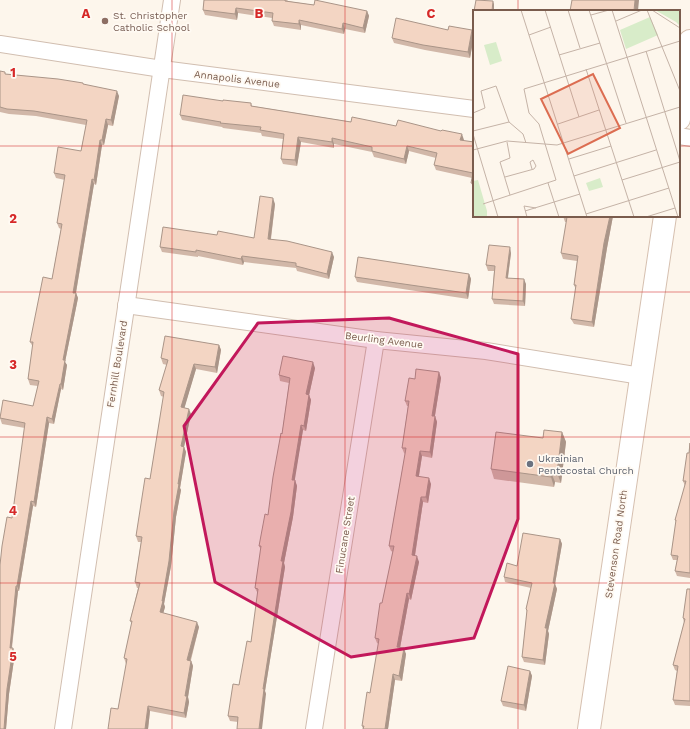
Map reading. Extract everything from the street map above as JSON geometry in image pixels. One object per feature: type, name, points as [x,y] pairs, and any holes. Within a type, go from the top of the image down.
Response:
[{"type":"main road","points":[[680,112],[690,41]]},
{"type":"main road","name":"Stevenson Road North","points":[[589,729],[665,217]]},
{"type":"street","name":"Fernhill Boulevard","points":[[63,729],[172,0]]},
{"type":"street","name":"Annapolis Avenue","points":[[0,44],[162,69],[473,109]]},
{"type":"street","points":[[680,136],[690,138]]},
{"type":"street","name":"Beurling Avenue","points":[[126,305],[376,340],[486,351],[641,376]]},
{"type":"street","name":"Finucane Street","points":[[314,729],[376,340]]},
{"type":"highlighted area","points":[[389,318],[518,354],[518,519],[474,638],[351,657],[215,582],[184,426],[258,323]]},
{"type":"building","points":[[204,0],[285,0],[314,5],[315,0],[367,11],[363,28],[343,23],[342,29],[299,20],[299,24],[272,21],[273,13],[236,8],[235,14],[203,10]]},
{"type":"building","points":[[476,0],[493,1],[492,10],[474,10]]},
{"type":"building","points":[[572,0],[635,0],[634,10],[570,10]]},
{"type":"building","points":[[396,18],[448,30],[449,26],[472,30],[468,52],[423,45],[392,38]]},
{"type":"building","points":[[0,71],[5,72],[5,74],[83,83],[117,91],[111,120],[106,119],[102,140],[100,140],[73,293],[76,293],[63,360],[65,360],[61,384],[52,419],[47,417],[34,502],[31,501],[16,586],[10,648],[13,648],[7,689],[4,729],[0,729],[0,565],[7,517],[12,518],[25,423],[0,418],[3,400],[33,406],[39,381],[28,379],[33,342],[30,342],[43,277],[52,279],[62,224],[57,223],[65,175],[54,173],[58,147],[81,151],[87,120],[0,107]]},
{"type":"building","points":[[183,95],[223,101],[251,103],[251,106],[351,122],[352,117],[396,126],[398,120],[441,131],[462,134],[460,140],[473,142],[473,173],[434,165],[437,153],[407,146],[404,159],[372,151],[372,147],[332,138],[332,142],[298,137],[295,160],[281,159],[284,134],[260,130],[261,127],[220,123],[221,122],[180,115]]},
{"type":"building","points":[[260,196],[273,198],[268,239],[287,241],[332,252],[327,274],[296,266],[296,263],[242,256],[241,259],[196,250],[196,252],[160,247],[163,227],[217,235],[218,231],[254,238]]},
{"type":"building","points":[[567,217],[610,217],[604,243],[592,322],[571,319],[576,285],[574,285],[578,256],[561,253]]},
{"type":"building","points":[[489,245],[510,247],[506,278],[524,279],[523,301],[492,299],[495,266],[486,265]]},
{"type":"building","points":[[358,257],[469,274],[466,293],[355,277]]},
{"type":"building","points":[[165,336],[219,345],[215,367],[194,364],[181,407],[189,409],[181,446],[184,447],[174,511],[169,561],[160,612],[197,622],[187,660],[191,661],[185,696],[187,696],[184,713],[148,706],[145,729],[108,729],[111,708],[118,709],[127,659],[124,658],[132,621],[130,621],[140,583],[135,582],[142,537],[136,536],[145,478],[150,479],[164,392],[159,390],[168,360],[161,358]]},
{"type":"building","points":[[283,356],[313,362],[306,394],[309,395],[304,426],[301,425],[292,480],[295,480],[291,512],[281,561],[283,561],[263,689],[259,729],[237,729],[238,717],[228,716],[233,684],[239,685],[247,641],[251,642],[258,589],[255,588],[261,546],[259,546],[265,514],[268,515],[290,378],[279,375]]},
{"type":"building","points":[[416,369],[439,372],[432,416],[435,416],[430,452],[420,451],[416,476],[429,478],[426,497],[421,497],[412,555],[417,556],[409,594],[407,593],[397,647],[404,648],[399,676],[393,674],[385,729],[363,729],[364,726],[362,726],[367,692],[370,693],[379,639],[375,638],[380,603],[382,603],[394,546],[389,546],[406,448],[402,448],[409,401],[405,401],[409,378],[415,379]]},
{"type":"building","name":"Ukrainian Pentecostal Church","points":[[544,430],[562,432],[557,473],[551,472],[551,477],[491,469],[496,432],[543,438]]},
{"type":"building","points":[[690,443],[690,573],[675,571],[678,556],[671,555],[675,520],[686,481],[683,481]]},
{"type":"building","points":[[523,533],[560,539],[553,583],[555,583],[545,628],[547,628],[543,660],[522,657],[526,609],[532,583],[504,577],[507,563],[517,566]]},
{"type":"building","points":[[687,589],[690,589],[690,701],[673,700],[678,666],[673,665],[685,619],[683,618]]},
{"type":"building","points":[[508,666],[530,671],[524,705],[501,701]]},
{"type":"place","name":"St. Christopher Catholic School","points":[[105,21]]},
{"type":"place","name":"Ukrainian Pentecostal Church","points":[[530,464]]}]
